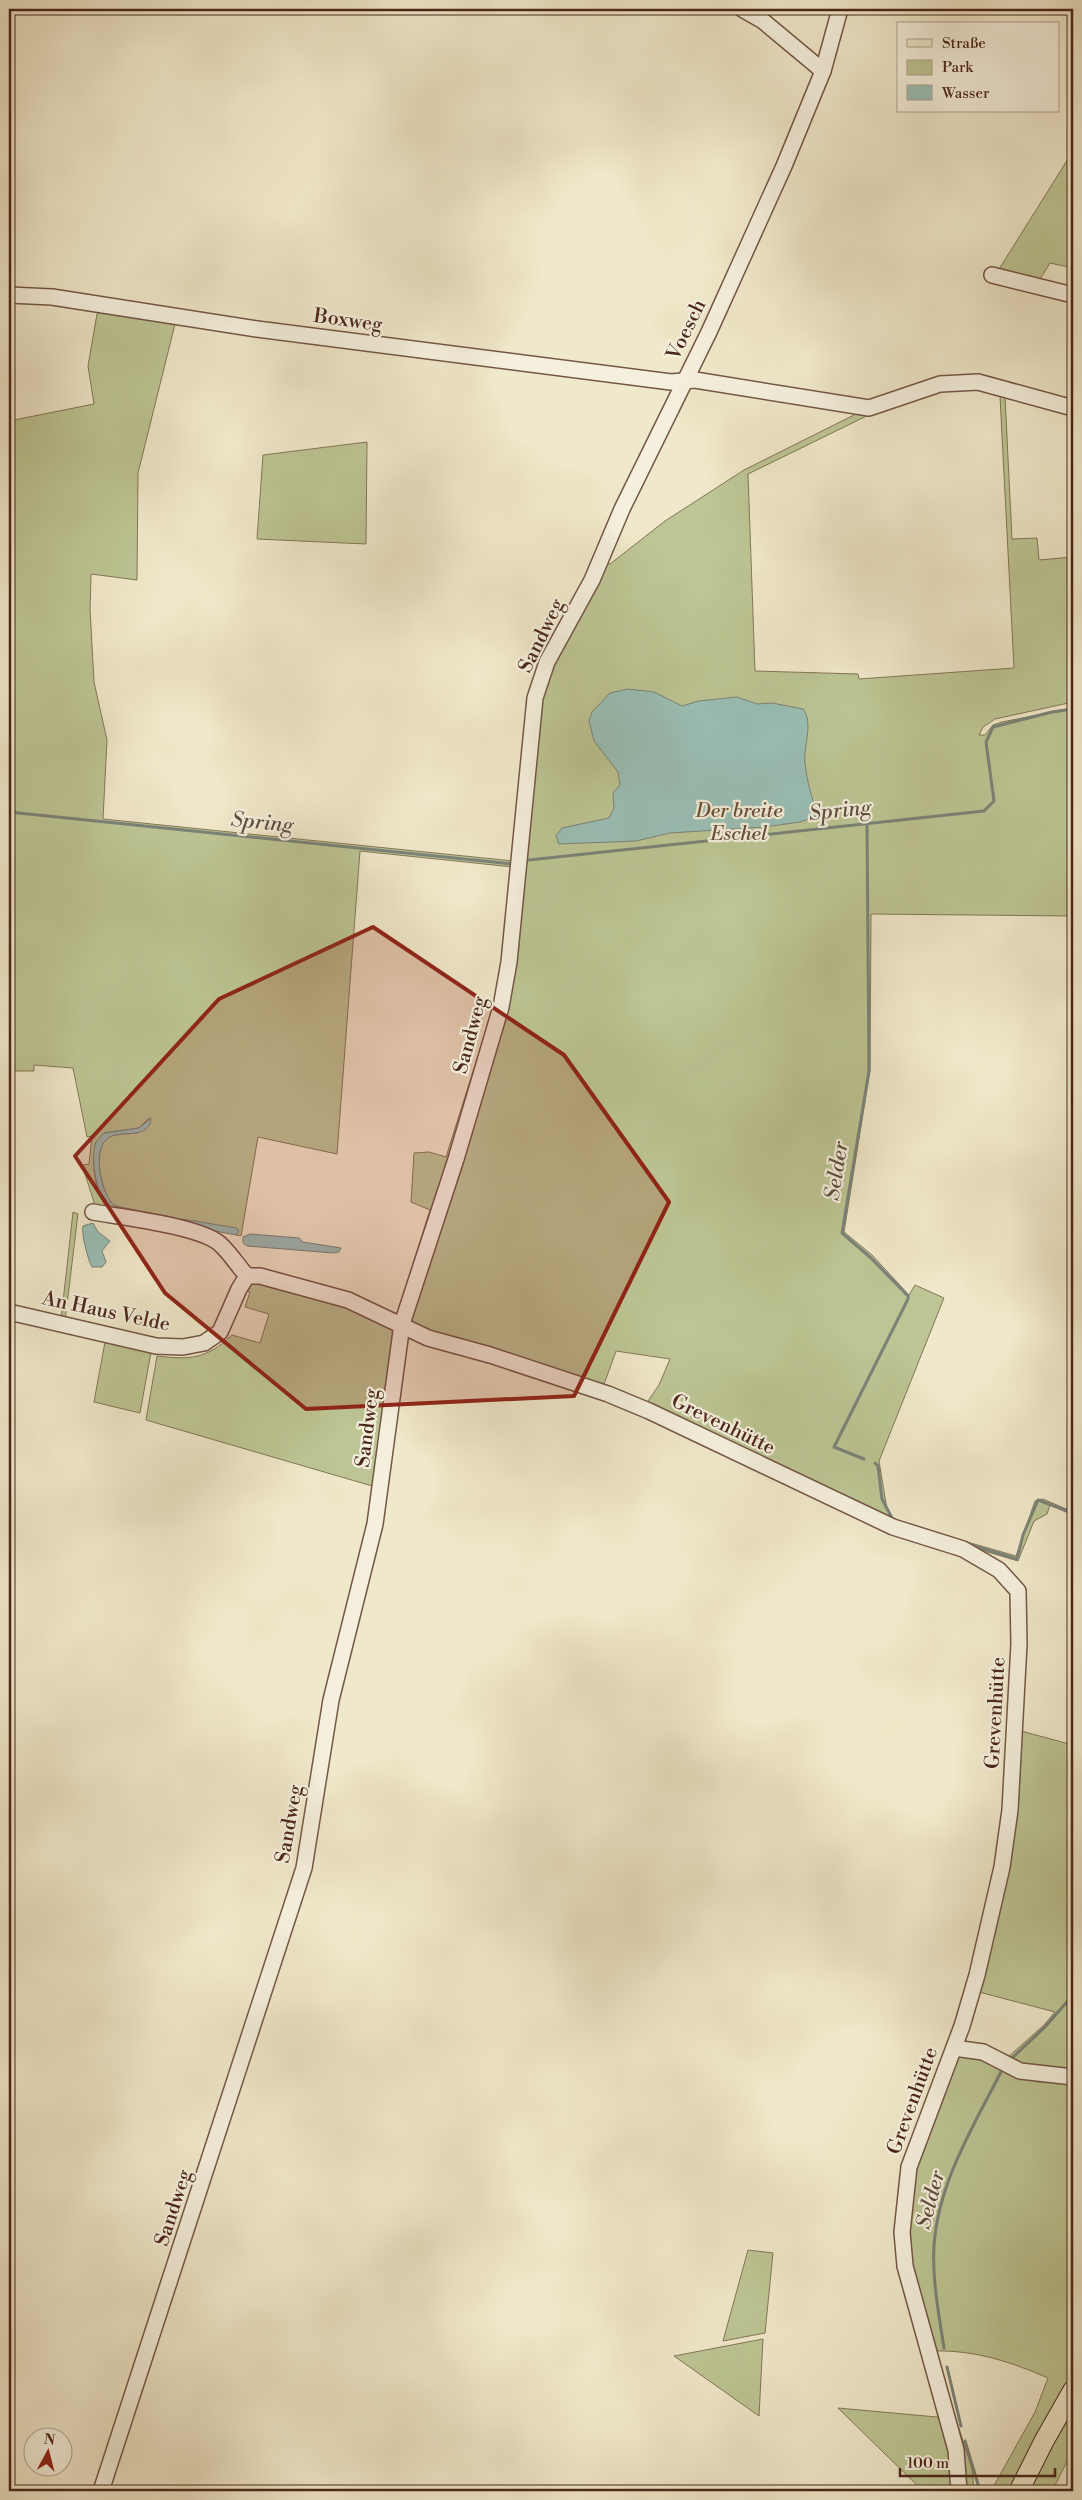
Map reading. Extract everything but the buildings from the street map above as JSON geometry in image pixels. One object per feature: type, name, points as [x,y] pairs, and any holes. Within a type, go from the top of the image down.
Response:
[{"type":"main road","points":[[1019,2491],[1044,2441],[1073,2390]]},
{"type":"street","points":[[742,9],[762,21],[823,72]]},
{"type":"street","name":"Voesch","points":[[683,381],[709,332],[784,166],[823,72],[840,9]]},
{"type":"street","points":[[992,275],[1073,296]]},
{"type":"street","name":"Boxweg","points":[[9,295],[52,296],[257,329],[671,382],[683,381]]},
{"type":"street","name":"Voesch","points":[[683,381],[695,380],[869,408],[940,384],[978,382],[1073,408]]},
{"type":"street","name":"Sandweg","points":[[101,2491],[304,1868],[331,1700],[375,1524],[402,1324],[456,1159],[501,1007],[509,962],[535,698],[547,662],[592,580],[622,509],[683,381]]},
{"type":"street","points":[[93,1212],[179,1228],[202,1235],[219,1243],[247,1276],[260,1276],[348,1300],[402,1324]]},
{"type":"street","name":"An Haus Velde","points":[[9,1312],[156,1346],[183,1347],[204,1343],[220,1332],[239,1289],[247,1276]]},
{"type":"street","name":"Grevenhütte","points":[[402,1324],[428,1338],[490,1354],[608,1394],[649,1411],[893,1528],[963,1549],[999,1570],[1018,1591],[1020,1636],[1010,1810],[1002,1867],[977,1975],[962,2026],[909,2167],[902,2232],[905,2266],[956,2450],[959,2491]]},
{"type":"street","points":[[962,2026],[983,2052]]},
{"type":"street","points":[[954,2048],[983,2052],[1020,2071],[1073,2077]]},
{"type":"highlighted area","points":[[373,927],[564,1055],[669,1202],[574,1396],[306,1409],[165,1293],[75,1156],[219,999]]},
{"type":"green space","points":[[1073,151],[1073,268],[1050,263],[1037,284],[996,274]]},
{"type":"green space","points":[[107,308],[176,320],[138,473],[137,580],[91,574],[90,609],[94,682],[107,740],[103,819],[513,861],[513,867],[360,851],[337,1154],[258,1137],[241,1236],[180,1221],[168,1222],[171,1217],[115,1206],[110,1201],[102,1183],[100,1172],[99,1162],[102,1144],[107,1138],[114,1135],[138,1133],[149,1118],[139,1128],[104,1133],[96,1156],[94,1170],[102,1200],[108,1210],[96,1208],[82,1165],[89,1164],[92,1136],[87,1137],[73,1068],[34,1065],[34,1071],[9,1071],[9,421],[94,404],[88,366],[97,314]]},
{"type":"green space","name":"Der breite Eschel","points":[[1000,396],[1005,397],[1012,539],[1037,538],[1039,560],[1073,557],[1073,702],[995,719],[983,727],[979,735],[985,735],[993,725],[1002,722],[1073,708],[1073,916],[871,914],[870,1070],[844,1232],[872,1255],[909,1295],[915,1285],[944,1298],[879,1461],[887,1509],[894,1521],[1016,1556],[1035,1501],[1043,1499],[1073,1512],[1073,1515],[1050,1505],[1047,1514],[1034,1521],[1018,1561],[896,1525],[646,1404],[659,1385],[670,1359],[616,1351],[603,1387],[426,1332],[407,1320],[501,1021],[538,699],[547,673],[603,563],[610,564],[665,521],[744,470],[862,411],[883,408],[748,474],[755,671],[858,674],[859,679],[1014,668]]},
{"type":"green space","points":[[367,442],[366,544],[257,539],[263,455]]},
{"type":"green space","points":[[504,973],[404,1313],[396,1318],[430,1210],[411,1202],[414,1153],[429,1152],[446,1157]]},
{"type":"green space","points":[[73,1212],[78,1214],[65,1321],[61,1320]]},
{"type":"green space","points":[[258,1281],[352,1307],[396,1327],[379,1488],[146,1420],[157,1356],[179,1358],[198,1356],[214,1349],[232,1335],[260,1343],[269,1314],[245,1307],[250,1292],[243,1290],[251,1283]]},
{"type":"green space","points":[[105,1342],[151,1352],[140,1413],[94,1402]]},
{"type":"green space","points":[[1021,1731],[1073,1745],[1073,2071],[1037,2070],[1006,2059],[1044,2025],[1055,2012],[979,1992],[1016,1823]]},
{"type":"green space","points":[[961,2055],[978,2056],[1037,2082],[1073,2082],[1073,2379],[1012,2491],[991,2491],[1035,2412],[1048,2378],[993,2358],[949,2351],[934,2351],[972,2469],[974,2491],[963,2491],[920,2308],[907,2237],[915,2167],[957,2058]]},
{"type":"green space","points":[[748,2250],[773,2253],[765,2333],[723,2341]]},
{"type":"green space","points":[[763,2339],[759,2416],[674,2356]]},
{"type":"green space","points":[[1073,2405],[1073,2450],[1052,2491],[1027,2491]]},
{"type":"green space","points":[[838,2408],[937,2417],[942,2415],[952,2451],[954,2491],[923,2491]]},
{"type":"water","points":[[628,689],[654,692],[682,706],[699,701],[737,697],[757,704],[772,703],[803,709],[808,721],[805,756],[806,770],[818,816],[800,822],[764,827],[670,833],[636,841],[559,844],[556,836],[562,828],[609,818],[614,808],[613,793],[620,785],[618,772],[594,741],[589,721],[592,712],[610,693]]},
{"type":"water","points":[[151,1118],[145,1130],[112,1136],[102,1145],[99,1163],[102,1183],[115,1206],[172,1218],[108,1210],[98,1187],[94,1167],[96,1142],[104,1133],[139,1128]]},
{"type":"water","points":[[182,1219],[237,1228],[239,1232],[236,1235],[183,1225],[180,1221]]},
{"type":"water","points":[[93,1223],[98,1232],[110,1241],[102,1251],[106,1262],[102,1267],[92,1267],[84,1240],[83,1226]]},
{"type":"water","points":[[250,1234],[299,1238],[303,1242],[341,1248],[339,1252],[333,1253],[247,1246],[243,1243],[243,1237]]},
{"type":"waterway","name":"Spring","points":[[529,860],[984,811],[994,801],[986,742],[993,727],[1052,712],[1073,709]]},
{"type":"waterway","name":"Spring","points":[[9,812],[512,864]]},
{"type":"waterway","name":"Selder","points":[[864,1459],[834,1447],[908,1299],[908,1296],[871,1258],[842,1233],[869,1071],[867,823]]},
{"type":"waterway","name":"Selder","points":[[875,1463],[878,1466],[882,1499],[893,1520]]},
{"type":"waterway","name":"Selder","points":[[968,1544],[1017,1559],[1023,1535],[1038,1500],[1073,1513]]},
{"type":"waterway","name":"Selder","points":[[1012,2058],[1045,2027],[1073,1995]]},
{"type":"waterway","name":"Selder","points":[[944,2348],[934,2272],[934,2246],[937,2223],[942,2200],[959,2155],[1002,2070]]},
{"type":"waterway","name":"Selder","points":[[947,2367],[961,2426]]},
{"type":"waterway","name":"Selder","points":[[965,2441],[980,2491]]}]
